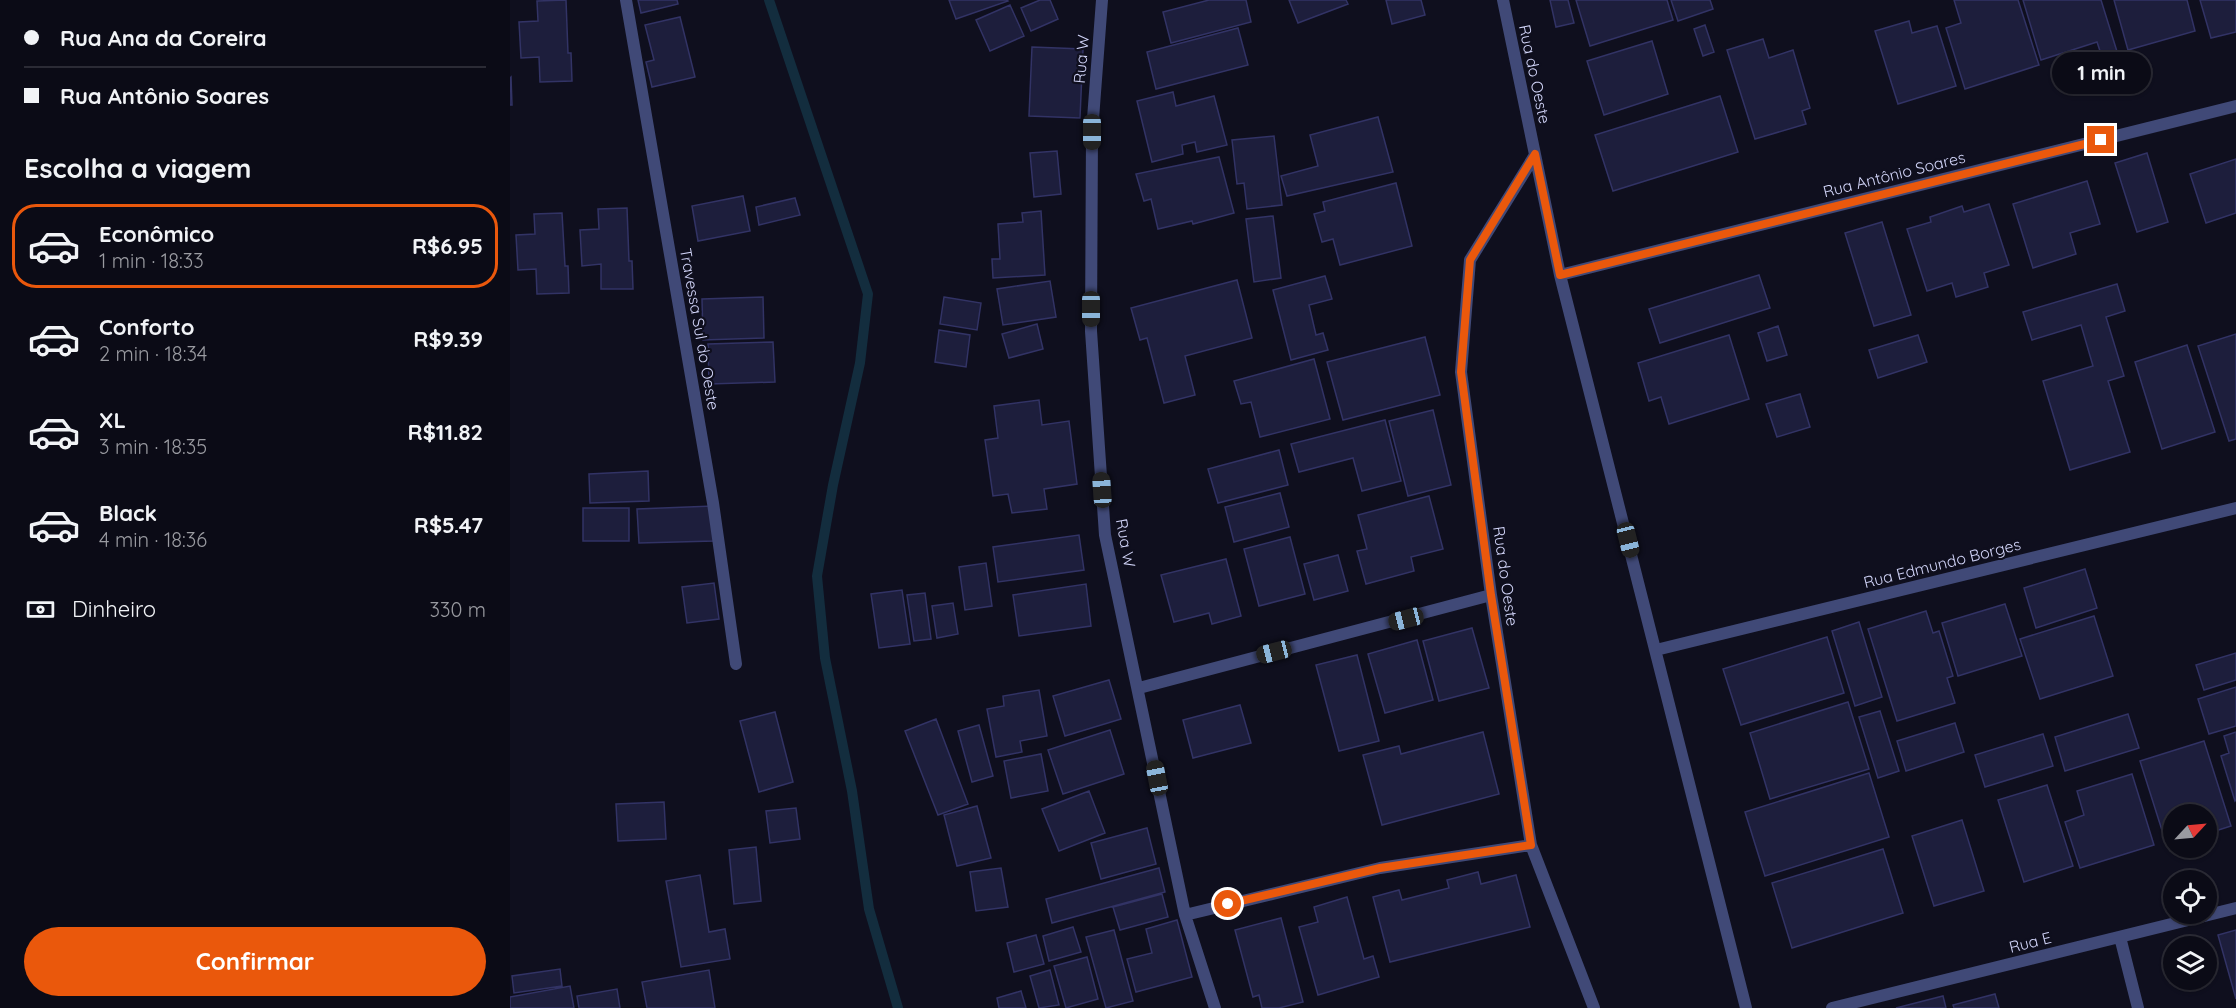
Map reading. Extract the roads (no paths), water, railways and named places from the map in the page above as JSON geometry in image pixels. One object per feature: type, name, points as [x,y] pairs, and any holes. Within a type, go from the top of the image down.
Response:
[{"type":"street","name":"Travessa Sul do Oeste","points":[[626,0],[713,503],[736,664]]},
{"type":"street","name":"Rua W","points":[[1102,0],[1092,132],[1091,331],[1105,536],[1139,688],[1185,915],[1215,1008]]},
{"type":"street","name":"Rua do Oeste","points":[[1503,0],[1560,275],[1746,1008]]},
{"type":"street","name":"Rua Antônio Soares","points":[[1560,275],[2236,106]]},
{"type":"street","name":"Rua do Oeste","points":[[1535,154],[1470,260],[1461,372],[1491,595],[1531,845],[1594,1008]]},
{"type":"street","name":"Rua Edmundo Borges","points":[[1656,650],[2236,508]]},
{"type":"street","points":[[1139,688],[1491,595]]},
{"type":"street","points":[[1185,915],[1380,868],[1531,845]]},
{"type":"street","name":"Rua E","points":[[1832,1008],[2236,908]]},
{"type":"street","points":[[2120,937],[2138,1008]]},
{"type":"waterway","points":[[769,0],[868,294],[860,363],[833,485],[817,576],[825,658],[852,791],[869,909],[898,1008]]}]
